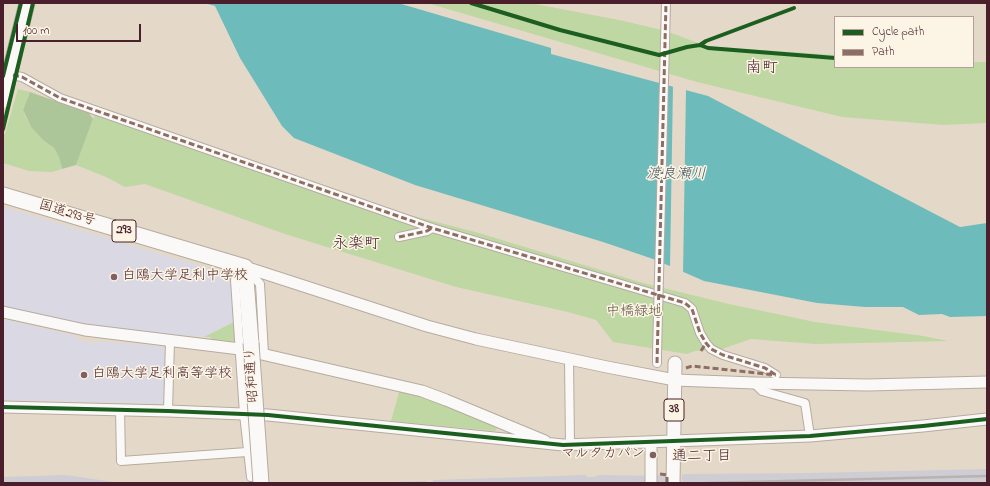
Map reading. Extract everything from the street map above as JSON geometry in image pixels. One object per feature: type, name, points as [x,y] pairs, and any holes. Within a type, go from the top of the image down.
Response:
[{"type":"highway","points":[[3,100],[27,3]]},
{"type":"highway","name":"国道293号","points":[[3,195],[245,267]]},
{"type":"highway","name":"昭和通り","points":[[245,267],[246,346],[256,480]]},
{"type":"main road","name":"38","points":[[673,483],[675,363]]},
{"type":"street","points":[[657,363],[666,3]]},
{"type":"street","points":[[3,74],[22,77],[60,98],[432,228],[685,303],[692,309],[700,333],[711,349],[722,355],[765,368],[776,375]]},
{"type":"street","points":[[399,237],[427,231],[432,228]]},
{"type":"street","points":[[245,267],[260,284],[264,354]]},
{"type":"street","points":[[245,267],[427,326],[476,339],[675,380],[868,385],[987,382]]},
{"type":"street","points":[[3,312],[85,330],[170,341],[246,346],[264,354],[422,391],[543,439],[547,444]]},
{"type":"street","points":[[168,411],[170,341]]},
{"type":"street","points":[[246,346],[244,414],[247,452],[256,480]]},
{"type":"street","points":[[569,359],[570,445]]},
{"type":"street","points":[[754,383],[762,391],[805,403],[810,436]]},
{"type":"street","points":[[3,407],[120,409],[268,415],[547,444],[570,445],[810,436],[987,419]]},
{"type":"street","points":[[120,409],[121,461],[247,452]]},
{"type":"street","points":[[504,439],[506,425]]},
{"type":"street","points":[[650,442],[651,483]]},
{"type":"shaded area","name":"白鴎大学足利中学校","points":[[3,207],[217,271],[232,284],[234,322],[204,337],[103,329],[3,306]]},
{"type":"shaded area","name":"白鴎大学足利高等学校","points":[[3,319],[76,336],[78,340],[94,343],[97,341],[161,346],[165,351],[164,404],[3,400]]},
{"type":"shaded area","points":[[987,469],[987,483],[682,483],[682,475],[686,474]]},
{"type":"shaded area","points":[[66,475],[121,483],[3,483],[3,477]]},
{"type":"shaded area","points":[[586,475],[587,477],[599,475],[665,476],[665,483],[433,483],[433,480]]},
{"type":"shaded area","points":[[426,481],[427,483],[354,483]]},
{"type":"green space","points":[[427,3],[530,3],[624,21],[666,31],[706,46],[834,55],[834,68],[974,68],[974,62],[987,62],[987,123],[944,125],[842,117],[697,82]]},
{"type":"green space","points":[[18,89],[30,92],[23,110],[25,116],[31,127],[43,140],[54,148],[59,157],[62,169],[52,172],[29,171],[3,163],[3,134],[5,134]]},
{"type":"green space","points":[[30,92],[89,113],[93,119],[76,165],[62,169],[59,157],[54,148],[43,140],[31,127],[23,110]]},
{"type":"green space","name":"中橋緑地","points":[[97,108],[387,209],[479,233],[643,283],[729,304],[815,322],[923,336],[948,341],[815,344],[751,339],[722,349],[695,351],[687,354],[613,342],[596,320],[568,312],[456,287],[285,234],[145,184],[125,187],[106,177],[76,165]]},
{"type":"green space","points":[[234,322],[234,342],[213,340],[210,337],[204,337]]},
{"type":"green space","points":[[400,389],[425,396],[496,425],[497,429],[495,431],[391,421]]},
{"type":"water","name":"渡良瀬川","points":[[204,3],[398,3],[551,48],[551,54],[708,96],[960,227],[987,223],[987,316],[950,317],[942,314],[919,315],[903,307],[865,307],[817,303],[704,281],[656,260],[603,242],[415,185],[294,138],[282,126],[240,58],[215,6]]},
{"type":"pier","points":[[673,85],[686,88],[683,274],[670,268]]},
{"type":"railway","points":[[706,483],[987,476]]},
{"type":"marked path","points":[[657,363],[666,3]]},
{"type":"marked path","points":[[13,75],[22,77],[60,98],[432,228],[685,303],[692,309],[700,333],[711,349],[723,355],[765,368],[776,375]]},
{"type":"marked path","points":[[399,237],[427,231],[432,228]]},
{"type":"marked path","points":[[701,351],[706,343]]},
{"type":"marked path","points":[[686,368],[692,366],[776,375]]},
{"type":"marked path","points":[[660,474],[667,475],[667,483]]},
{"type":"cycle path","points":[[3,76],[21,3]]},
{"type":"cycle path","points":[[3,129],[33,3]]},
{"type":"cycle path","points":[[471,3],[560,30],[659,55],[700,45],[708,48],[834,58]]},
{"type":"cycle path","points":[[700,45],[706,41],[794,8]]},
{"type":"cycle path","points":[[3,407],[268,415],[563,445],[810,436],[987,419]]},
{"type":"place","name":"白鴎大学足利中学校","points":[[114,277]]},
{"type":"place","name":"白鴎大学足利高等学校","points":[[84,375]]},
{"type":"place","name":"マルタカパン","points":[[653,455]]},
{"type":"district","name":"南町","points":[[762,69]]},
{"type":"district","name":"永楽町","points":[[356,245]]},
{"type":"district","name":"通二丁目","points":[[702,458]]}]
